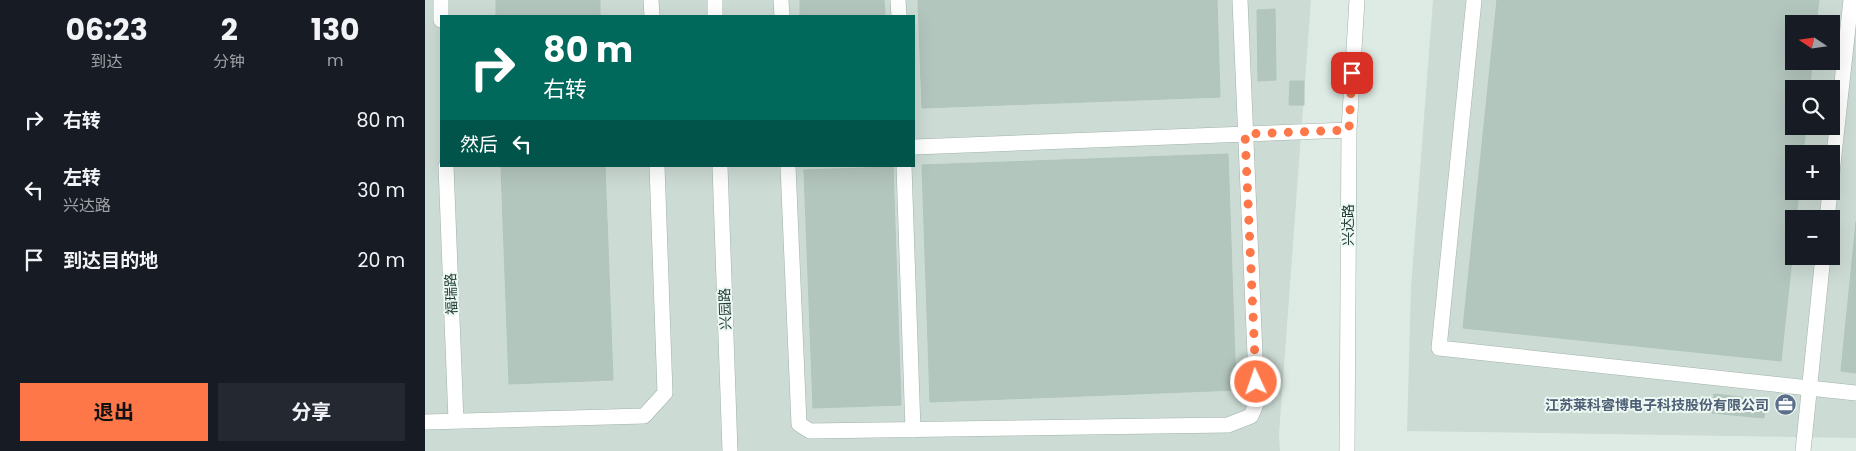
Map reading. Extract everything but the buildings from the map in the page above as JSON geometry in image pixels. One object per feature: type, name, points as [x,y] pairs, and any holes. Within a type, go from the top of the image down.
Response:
[{"type":"street","points":[[441,0],[441,15]]},
{"type":"street","points":[[651,0],[652,15]]},
{"type":"street","points":[[715,0],[715,15]]},
{"type":"street","points":[[781,0],[782,15]]},
{"type":"street","points":[[898,0],[899,15]]},
{"type":"street","points":[[788,167],[799,424],[810,431],[1228,425],[1251,416],[1257,402],[1240,0]]},
{"type":"street","name":"兴达路","points":[[1347,451],[1349,130],[1357,0]]},
{"type":"street","points":[[1474,0],[1439,348],[1856,393]]},
{"type":"street","points":[[1835,145],[1851,0]]},
{"type":"street","points":[[915,147],[1349,130]]},
{"type":"street","name":"福瑞路","points":[[447,167],[455,421]]},
{"type":"street","points":[[425,422],[644,416],[665,393],[657,167]]},
{"type":"street","name":"兴园路","points":[[720,167],[729,451]]},
{"type":"street","points":[[904,167],[913,430]]},
{"type":"street","points":[[1803,451],[1822,265]]},
{"type":"shaded area","points":[[425,0],[1311,0],[1279,434],[1280,451],[425,451]]},
{"type":"shaded area","points":[[1433,0],[1856,0],[1856,438],[1407,431],[1411,287]]},
{"type":"place","name":"江苏莱科睿博电子科技股份有限公司","points":[[1785,405]]},
{"type":"route","points":[[1256,382],[1245,134],[1349,130],[1352,73]]}]
